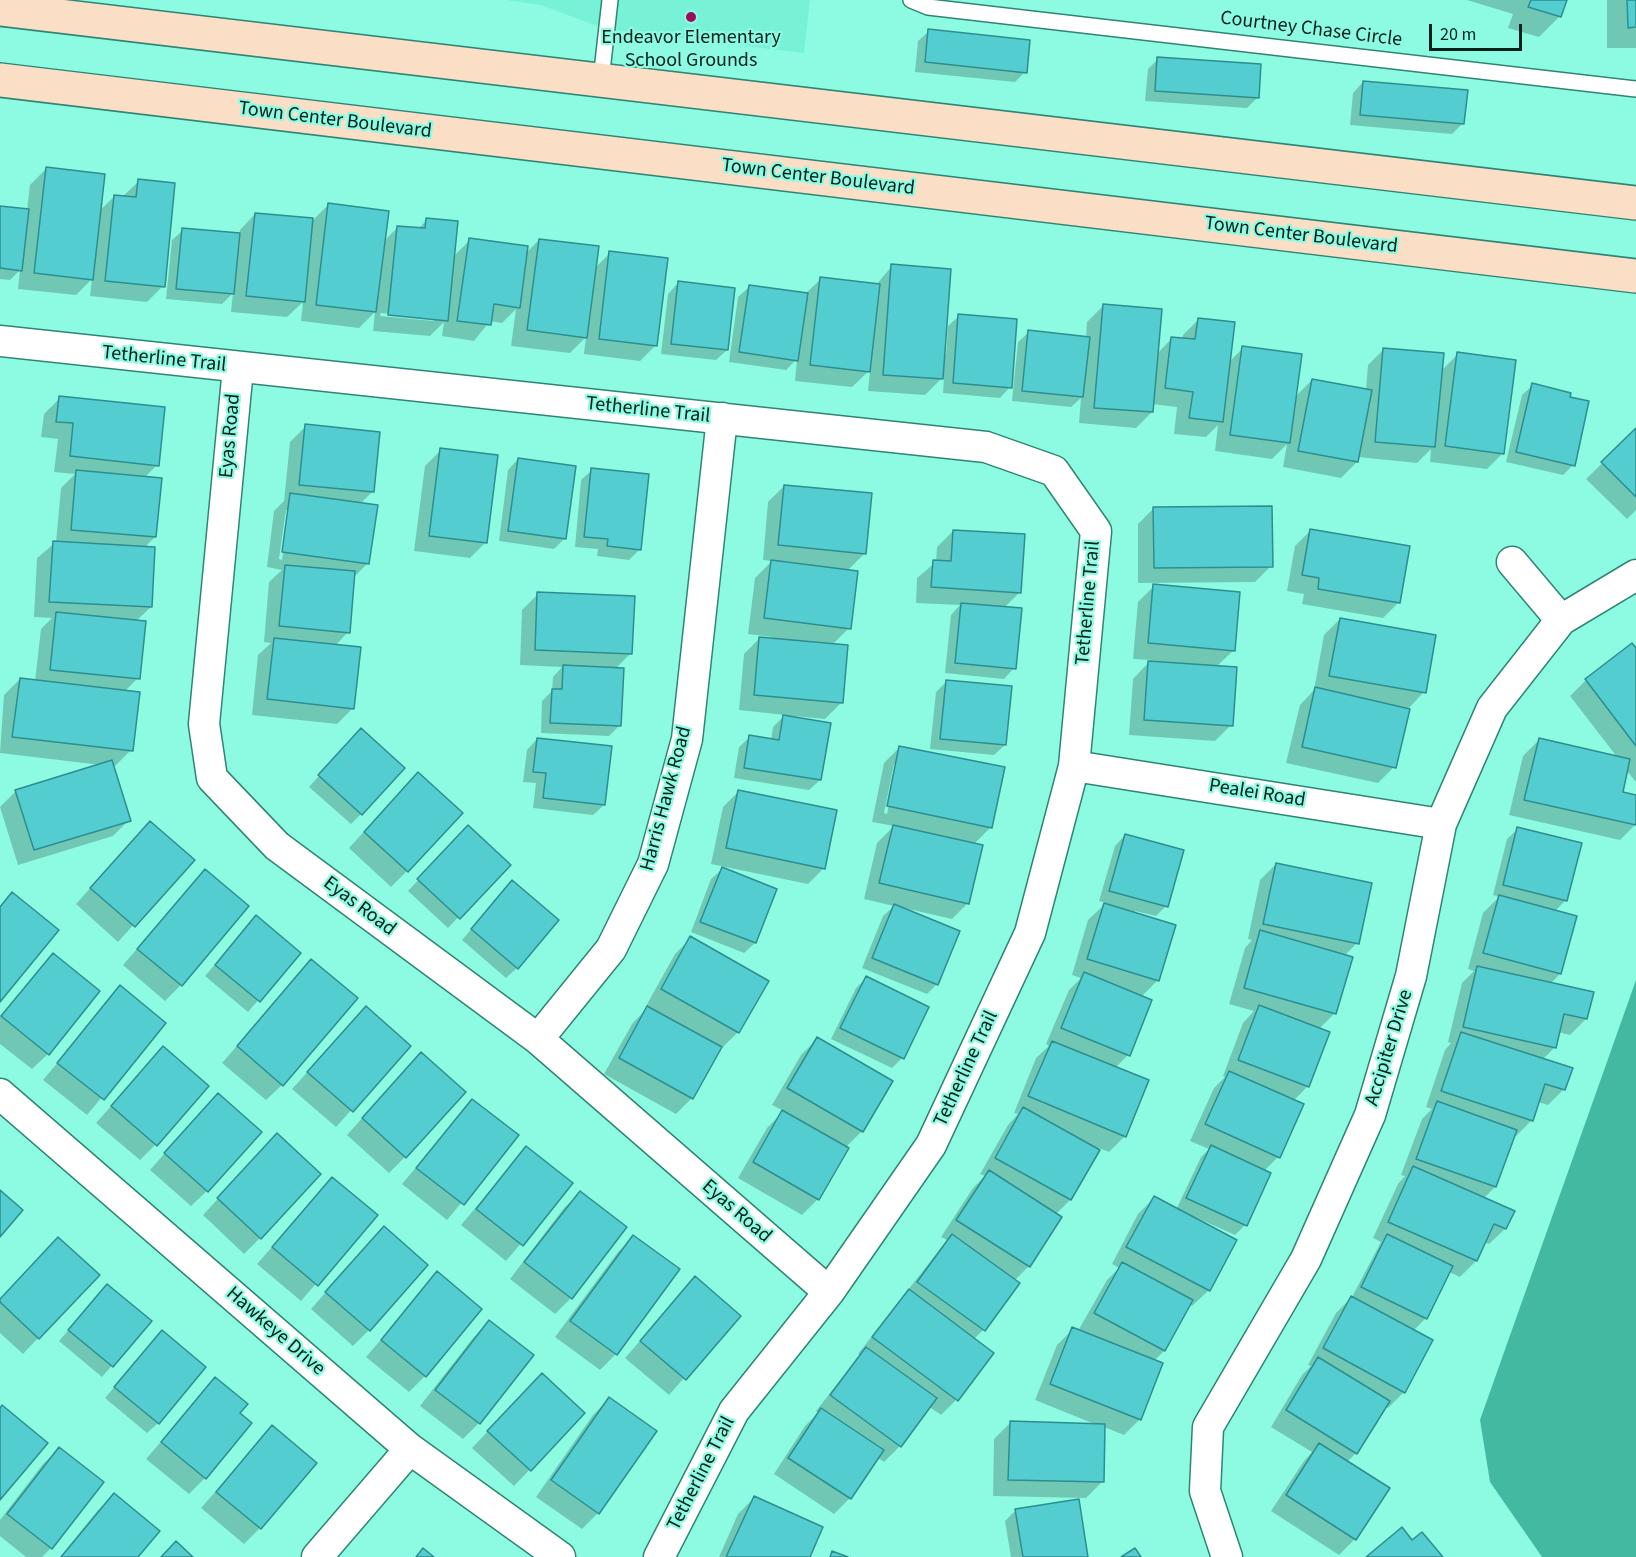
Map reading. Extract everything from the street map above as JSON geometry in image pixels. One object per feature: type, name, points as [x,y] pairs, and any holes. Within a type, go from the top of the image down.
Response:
[{"type":"main road","points":[[0,9],[1636,203]]},
{"type":"main road","name":"Town Center Boulevard","points":[[0,80],[1636,276]]},
{"type":"street","name":"Tetherline Trail","points":[[0,341],[986,447],[1054,471],[1096,531],[1074,766],[1030,933],[931,1145],[829,1293],[734,1411],[659,1557]]},
{"type":"street","name":"Eyas Road","points":[[238,368],[204,724],[212,778],[277,846],[538,1039],[829,1293]]},
{"type":"street","name":"Harris Hawk Road","points":[[538,1039],[611,949],[653,864],[687,739],[722,418]]},
{"type":"street","points":[[1512,562],[1561,620]]},
{"type":"street","name":"Accipiter Drive","points":[[1227,1557],[1205,1491],[1208,1427],[1306,1259],[1370,1115],[1411,976],[1441,824],[1492,708],[1561,620],[1636,575]]},
{"type":"street","name":"Pealei Road","points":[[1074,766],[1441,824]]},
{"type":"street","name":"Hawkeye Drive","points":[[0,1094],[410,1449],[560,1557]]},
{"type":"street","points":[[317,1557],[410,1449]]},
{"type":"lane","points":[[601,80],[610,0]]},
{"type":"lane","name":"Courtney Chase Circle","points":[[910,0],[928,7],[1636,89]]},
{"type":"shaded area","name":"Endeavor Elementary School Grounds","points":[[506,0],[810,0],[804,53],[605,29],[541,5]]},
{"type":"water","points":[[1636,980],[1636,1557],[1542,1557],[1490,1482],[1480,1420]]},
{"type":"building","points":[[1531,0],[1567,0],[1561,17],[1528,7]]},
{"type":"building","points":[[1627,0],[1636,0],[1636,27],[1628,28]]},
{"type":"building","points":[[928,29],[1030,40],[1027,73],[925,62]]},
{"type":"building","points":[[1157,57],[1261,64],[1259,98],[1155,91]]},
{"type":"building","points":[[1363,81],[1468,90],[1464,124],[1360,115]]},
{"type":"building","points":[[46,167],[105,174],[93,280],[34,273]]},
{"type":"building","points":[[138,179],[175,183],[165,287],[105,281],[114,195],[136,197]]},
{"type":"building","points":[[328,203],[389,211],[376,312],[316,305]]},
{"type":"building","points":[[0,206],[29,209],[22,271],[0,268]]},
{"type":"building","points":[[255,213],[313,218],[305,302],[246,296]]},
{"type":"building","points":[[426,218],[458,221],[448,321],[388,315],[397,226],[425,228]]},
{"type":"building","points":[[182,228],[240,233],[234,294],[176,289]]},
{"type":"building","points":[[469,238],[528,246],[520,308],[494,304],[491,325],[457,321]]},
{"type":"building","points":[[539,239],[599,246],[587,338],[527,330]]},
{"type":"building","points":[[609,251],[668,258],[657,346],[599,339]]},
{"type":"building","points":[[891,264],[951,269],[943,379],[883,375]]},
{"type":"building","points":[[820,277],[880,284],[870,372],[810,365]]},
{"type":"building","points":[[678,281],[735,288],[728,350],[671,344]]},
{"type":"building","points":[[749,285],[808,293],[798,361],[739,352]]},
{"type":"building","points":[[1103,304],[1162,309],[1153,412],[1094,408]]},
{"type":"building","points":[[958,314],[1017,319],[1012,388],[953,383]]},
{"type":"building","points":[[1198,318],[1235,322],[1223,422],[1189,418],[1193,392],[1165,388],[1171,337],[1195,339]]},
{"type":"building","points":[[1028,330],[1090,337],[1083,397],[1022,391]]},
{"type":"building","points":[[1242,346],[1302,354],[1290,443],[1230,435]]},
{"type":"building","points":[[1383,348],[1444,353],[1435,447],[1375,442]]},
{"type":"building","points":[[1457,352],[1516,360],[1504,454],[1445,446]]},
{"type":"building","points":[[1312,379],[1372,390],[1358,462],[1298,451]]},
{"type":"building","points":[[1532,383],[1571,393],[1570,397],[1589,401],[1575,466],[1516,452]]},
{"type":"building","points":[[59,396],[165,407],[159,466],[70,456],[73,423],[56,422]]},
{"type":"building","points":[[305,424],[380,432],[374,492],[299,485]]},
{"type":"building","points":[[1636,428],[1636,497],[1601,462]]},
{"type":"building","points":[[440,448],[498,455],[487,543],[429,536]]},
{"type":"building","points":[[518,458],[576,466],[566,539],[508,531]]},
{"type":"building","points":[[591,468],[649,474],[641,550],[607,546],[608,539],[584,537]]},
{"type":"building","points":[[76,470],[162,478],[156,537],[71,530]]},
{"type":"building","points":[[784,485],[872,493],[866,554],[778,545]]},
{"type":"building","points":[[290,493],[378,505],[369,564],[282,552]]},
{"type":"building","points":[[1272,506],[1273,567],[1154,568],[1153,507]]},
{"type":"building","points":[[1310,529],[1410,546],[1400,603],[1318,589],[1319,578],[1302,575]]},
{"type":"building","points":[[953,530],[1025,534],[1021,593],[931,587],[933,560],[951,561]]},
{"type":"building","points":[[53,541],[155,547],[152,607],[49,602]]},
{"type":"building","points":[[771,560],[858,571],[851,629],[764,618]]},
{"type":"building","points":[[285,565],[355,571],[350,633],[279,626]]},
{"type":"building","points":[[1153,584],[1240,592],[1235,651],[1148,643]]},
{"type":"building","points":[[537,592],[635,596],[632,654],[535,650]]},
{"type":"building","points":[[961,603],[1022,608],[1016,669],[955,663]]},
{"type":"building","points":[[56,612],[146,621],[140,679],[50,670]]},
{"type":"building","points":[[1340,618],[1436,635],[1426,693],[1329,676]]},
{"type":"building","points":[[759,637],[848,645],[843,703],[754,695]]},
{"type":"building","points":[[274,638],[361,647],[354,709],[267,699]]},
{"type":"building","points":[[1632,643],[1636,648],[1636,746],[1585,679]]},
{"type":"building","points":[[1148,661],[1237,667],[1233,726],[1144,720]]},
{"type":"building","points":[[563,665],[624,668],[621,726],[550,723],[552,689],[562,689]]},
{"type":"building","points":[[20,678],[140,692],[133,751],[12,737]]},
{"type":"building","points":[[946,680],[1012,686],[1006,745],[940,739]]},
{"type":"building","points":[[1315,687],[1410,709],[1396,768],[1302,747]]},
{"type":"building","points":[[783,715],[831,723],[821,780],[744,768],[749,735],[779,740]]},
{"type":"building","points":[[361,728],[405,768],[362,815],[318,775]]},
{"type":"building","points":[[537,738],[612,746],[605,805],[543,798],[546,773],[533,772]]},
{"type":"building","points":[[1539,738],[1630,759],[1623,792],[1636,795],[1636,825],[1524,800]]},
{"type":"building","points":[[899,746],[1005,767],[992,828],[887,806]]},
{"type":"building","points":[[112,760],[131,821],[34,850],[15,790]]},
{"type":"building","points":[[418,772],[463,813],[408,872],[364,832]]},
{"type":"building","points":[[738,790],[837,810],[825,869],[726,848]]},
{"type":"building","points":[[150,821],[195,860],[135,927],[90,888]]},
{"type":"building","points":[[468,825],[511,865],[460,919],[417,879]]},
{"type":"building","points":[[893,825],[983,845],[969,904],[879,883]]},
{"type":"building","points":[[1517,827],[1582,843],[1567,901],[1503,885]]},
{"type":"building","points":[[1125,834],[1184,850],[1168,907],[1109,891]]},
{"type":"building","points":[[1276,863],[1372,883],[1359,944],[1263,924]]},
{"type":"building","points":[[722,867],[777,889],[756,943],[700,922]]},
{"type":"building","points":[[205,869],[249,906],[182,986],[137,949]]},
{"type":"building","points":[[512,880],[559,920],[518,969],[471,929]]},
{"type":"building","points":[[12,892],[59,930],[0,1002],[0,907]]},
{"type":"building","points":[[1499,895],[1577,916],[1561,974],[1483,953]]},
{"type":"building","points":[[1104,903],[1176,925],[1159,981],[1087,959]]},
{"type":"building","points":[[894,904],[960,931],[938,985],[872,958]]},
{"type":"building","points":[[256,915],[301,953],[260,1002],[215,965]]},
{"type":"building","points":[[1260,930],[1353,957],[1336,1014],[1244,988]]},
{"type":"building","points":[[690,936],[769,981],[739,1033],[661,989]]},
{"type":"building","points":[[53,953],[100,991],[49,1055],[1,1016]]},
{"type":"building","points":[[311,959],[358,998],[283,1086],[237,1046]]},
{"type":"building","points":[[1477,966],[1594,992],[1587,1019],[1564,1014],[1556,1048],[1463,1027]]},
{"type":"building","points":[[1084,972],[1152,1000],[1130,1056],[1061,1028]]},
{"type":"building","points":[[866,976],[929,1007],[904,1059],[840,1028]]},
{"type":"building","points":[[120,985],[166,1023],[104,1100],[57,1063]]},
{"type":"building","points":[[1259,1005],[1330,1032],[1309,1087],[1238,1060]]},
{"type":"building","points":[[366,1006],[411,1046],[353,1112],[307,1072]]},
{"type":"building","points":[[647,1006],[722,1047],[693,1099],[619,1058]]},
{"type":"building","points":[[1461,1032],[1573,1068],[1565,1090],[1545,1084],[1533,1121],[1441,1091]]},
{"type":"building","points":[[817,1037],[893,1081],[863,1132],[787,1088]]},
{"type":"building","points":[[1052,1041],[1149,1080],[1126,1137],[1028,1096]]},
{"type":"building","points":[[163,1046],[209,1086],[157,1146],[111,1106]]},
{"type":"building","points":[[421,1052],[466,1092],[406,1158],[362,1118]]},
{"type":"building","points":[[1229,1071],[1304,1104],[1280,1158],[1205,1124]]},
{"type":"building","points":[[218,1093],[262,1132],[208,1192],[164,1153]]},
{"type":"building","points":[[472,1099],[519,1135],[464,1205],[416,1168]]},
{"type":"building","points":[[1437,1101],[1517,1130],[1496,1187],[1416,1159]]},
{"type":"building","points":[[1023,1107],[1100,1150],[1071,1200],[995,1158]]},
{"type":"building","points":[[782,1110],[849,1148],[819,1200],[753,1162]]},
{"type":"building","points":[[277,1133],[321,1174],[261,1239],[217,1198]]},
{"type":"building","points":[[1211,1145],[1271,1173],[1247,1226],[1186,1198]]},
{"type":"building","points":[[526,1146],[573,1183],[523,1246],[476,1209]]},
{"type":"building","points":[[1413,1166],[1515,1211],[1506,1229],[1494,1224],[1477,1261],[1388,1222]]},
{"type":"building","points":[[989,1170],[1062,1217],[1030,1267],[956,1220]]},
{"type":"building","points":[[332,1177],[378,1215],[318,1286],[272,1247]]},
{"type":"building","points":[[0,1190],[23,1210],[0,1237]]},
{"type":"building","points":[[580,1191],[627,1227],[572,1299],[524,1262]]},
{"type":"building","points":[[1154,1196],[1237,1240],[1210,1291],[1126,1247]]},
{"type":"building","points":[[384,1226],[428,1265],[370,1331],[325,1292]]},
{"type":"building","points":[[952,1234],[1020,1283],[985,1331],[917,1282]]},
{"type":"building","points":[[1387,1234],[1453,1266],[1427,1319],[1361,1287]]},
{"type":"building","points":[[633,1235],[680,1269],[617,1355],[570,1321]]},
{"type":"building","points":[[58,1237],[100,1275],[39,1339],[0,1302],[0,1299]]},
{"type":"building","points":[[1122,1262],[1193,1300],[1165,1351],[1094,1313]]},
{"type":"building","points":[[437,1271],[482,1309],[426,1377],[381,1340]]},
{"type":"building","points":[[695,1276],[741,1316],[686,1380],[640,1341]]},
{"type":"building","points":[[107,1284],[152,1321],[113,1367],[68,1330]]},
{"type":"building","points":[[909,1289],[994,1353],[958,1401],[872,1337]]},
{"type":"building","points":[[1351,1296],[1433,1340],[1405,1393],[1323,1348]]},
{"type":"building","points":[[489,1320],[534,1355],[480,1424],[435,1390]]},
{"type":"building","points":[[1072,1327],[1163,1363],[1141,1420],[1050,1384]]},
{"type":"building","points":[[162,1330],[206,1367],[159,1424],[114,1387]]},
{"type":"building","points":[[866,1347],[937,1398],[901,1447],[830,1395]]},
{"type":"building","points":[[1318,1357],[1390,1401],[1357,1454],[1286,1410]]},
{"type":"building","points":[[542,1373],[585,1413],[531,1471],[487,1431]]},
{"type":"building","points":[[215,1377],[248,1404],[240,1413],[252,1423],[206,1479],[161,1442]]},
{"type":"building","points":[[609,1397],[657,1431],[599,1514],[551,1480]]},
{"type":"building","points":[[2,1405],[48,1443],[0,1500],[0,1408]]},
{"type":"building","points":[[821,1408],[884,1450],[851,1499],[788,1458]]},
{"type":"building","points":[[1010,1421],[1105,1424],[1104,1482],[1008,1480]]},
{"type":"building","points":[[272,1425],[317,1463],[261,1529],[216,1492]]},
{"type":"building","points":[[1319,1443],[1390,1488],[1356,1540],[1286,1495]]},
{"type":"building","points":[[59,1447],[104,1482],[52,1549],[7,1514]]},
{"type":"building","points":[[114,1493],[160,1531],[138,1557],[61,1557]]},
{"type":"building","points":[[754,1496],[823,1527],[810,1557],[726,1557]]},
{"type":"building","points":[[1079,1499],[1088,1557],[1023,1557],[1015,1509]]},
{"type":"building","points":[[1402,1527],[1412,1540],[1422,1532],[1443,1557],[1366,1557]]},
{"type":"building","points":[[176,1541],[193,1557],[161,1557]]},
{"type":"building","points":[[423,1548],[434,1557],[416,1557]]},
{"type":"building","points":[[1135,1548],[1141,1557],[1121,1557]]},
{"type":"building","points":[[832,1551],[848,1557],[830,1557]]},
{"type":"place","name":"Endeavor Elementary School Grounds","points":[[691,17]]}]
